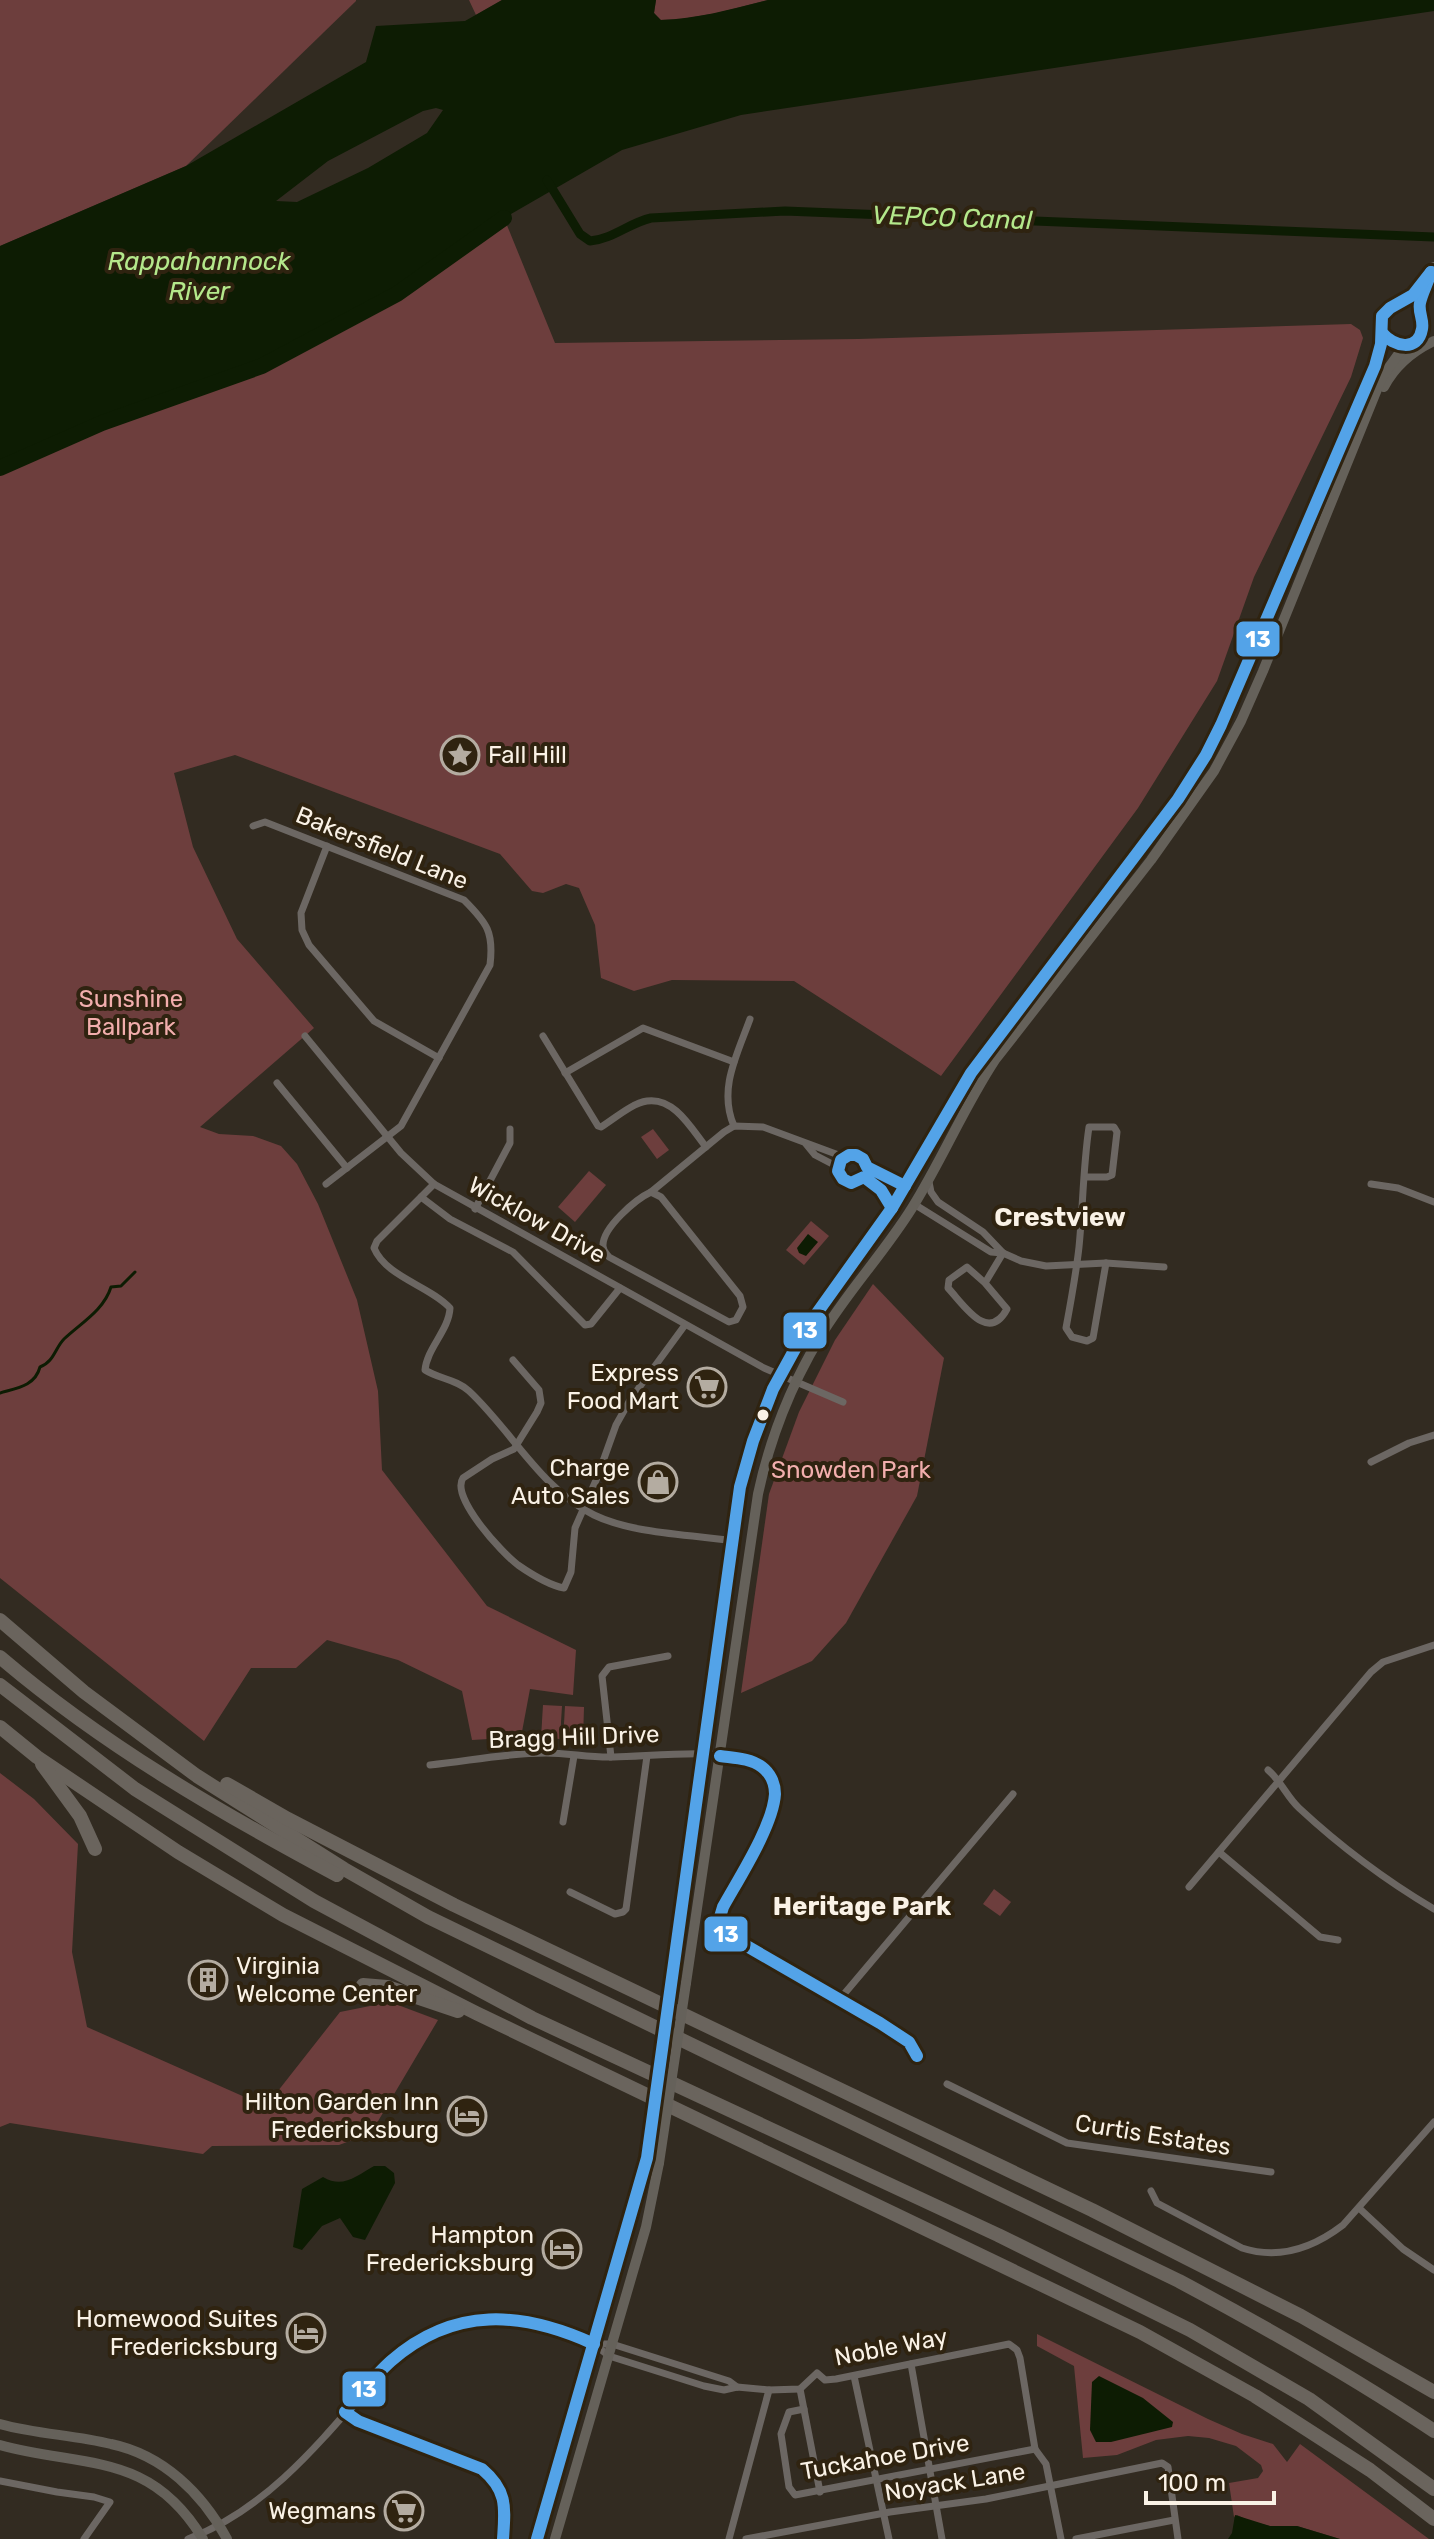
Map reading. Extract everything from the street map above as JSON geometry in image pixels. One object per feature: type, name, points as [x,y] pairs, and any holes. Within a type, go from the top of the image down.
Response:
[{"type":"highway","points":[[0,1620],[84,1692],[197,1776],[344,1869],[428,1917]]},
{"type":"highway","points":[[0,1657],[119,1746],[203,1800],[375,1895],[428,1917],[1179,2281],[1276,2332],[1372,2389],[1434,2431]]},
{"type":"highway","points":[[0,1685],[135,1789],[314,1901],[532,2018],[998,2235],[1190,2330],[1309,2399],[1434,2489]]},
{"type":"highway","points":[[0,1727],[37,1757],[178,1852],[283,1915],[476,2013],[1140,2332],[1255,2396],[1370,2470],[1434,2519]]},
{"type":"highway","points":[[146,1738],[288,1819],[454,1905],[1092,2210],[1301,2316],[1434,2392]]},
{"type":"highway","points":[[37,1757],[80,1816],[95,1849]]},
{"type":"highway","points":[[363,1985],[387,1987],[452,2010],[476,2013]]},
{"type":"main road","points":[[537,2539],[647,2158],[743,1472],[779,1375],[807,1327],[892,1208],[971,1073],[1178,799],[1206,755],[1243,676],[1375,366],[1382,316],[1413,295],[1432,269]]},
{"type":"main road","points":[[1419,337],[1422,329],[1420,316],[1432,269]]},
{"type":"main road","points":[[1397,305],[1410,306],[1420,316],[1434,319]]},
{"type":"main road","points":[[1382,333],[1395,345],[1407,346]]},
{"type":"main road","points":[[1355,446],[1390,364],[1419,337],[1434,333]]},
{"type":"main road","points":[[555,2539],[646,2227],[659,2163],[758,1494],[770,1444],[795,1381],[834,1316],[914,1204],[995,1060],[1156,854],[1214,771],[1252,696],[1332,498],[1387,381],[1414,352],[1434,341]]},
{"type":"main road","points":[[905,1186],[914,1204]]},
{"type":"main road","points":[[0,2424],[108,2443],[143,2455],[191,2487],[227,2539]]},
{"type":"main road","points":[[0,2445],[97,2462],[132,2473],[157,2487],[174,2502],[201,2537]]},
{"type":"street","name":"Bakersfield Lane","points":[[253,826],[265,822],[464,900],[480,916],[493,943],[490,965],[403,1123],[388,1138],[326,1184]]},
{"type":"street","points":[[327,846],[301,913],[302,930],[309,945],[374,1021],[439,1058]]},
{"type":"street","points":[[734,1126],[727,1095],[734,1062],[750,1019]]},
{"type":"street","points":[[565,1073],[643,1028],[734,1062]]},
{"type":"street","name":"Wicklow Drive","points":[[305,1036],[388,1138],[434,1184],[685,1325],[795,1381]]},
{"type":"street","points":[[543,1036],[598,1126],[639,1104],[648,1101],[663,1103],[678,1112],[706,1147]]},
{"type":"street","points":[[277,1083],[347,1168]]},
{"type":"street","points":[[651,1192],[661,1197],[740,1296],[743,1307],[736,1320],[729,1322],[609,1257],[602,1243],[616,1220],[706,1147],[734,1126],[763,1127],[844,1157],[856,1155],[863,1159],[867,1167],[905,1186]]},
{"type":"street","points":[[1084,1177],[1112,1175],[1117,1132],[1114,1127],[1089,1127],[1084,1177],[1077,1265],[1066,1328],[1072,1337],[1087,1341],[1093,1338],[1106,1263]]},
{"type":"street","points":[[475,1209],[510,1143],[510,1129]]},
{"type":"street","points":[[804,1143],[815,1155],[838,1167]]},
{"type":"street","points":[[844,1157],[838,1167],[840,1176],[847,1182],[856,1182],[864,1177],[867,1167]]},
{"type":"street","points":[[864,1177],[883,1190],[892,1208]]},
{"type":"street","points":[[929,1177],[929,1188],[936,1200],[983,1232],[1003,1253]]},
{"type":"street","points":[[434,1184],[377,1241],[374,1248],[378,1257],[407,1280],[450,1308],[449,1317],[424,1366],[428,1373],[465,1387],[556,1488],[583,1509],[626,1525],[732,1541]]},
{"type":"street","points":[[1371,1184],[1398,1188],[1434,1202]]},
{"type":"street","points":[[421,1197],[450,1219],[513,1252],[585,1325],[591,1324],[620,1288]]},
{"type":"street","points":[[914,1204],[991,1252],[1003,1253],[1021,1261],[1046,1266],[1106,1263],[1164,1267]]},
{"type":"street","points":[[985,1283],[1003,1253]]},
{"type":"street","points":[[967,1267],[985,1283],[1007,1309],[995,1324],[990,1325],[981,1321],[948,1288],[949,1280],[967,1267]]},
{"type":"street","points":[[513,1360],[536,1385],[541,1397],[537,1412],[518,1445],[473,1470],[459,1484],[463,1498],[478,1522],[515,1563],[550,1584],[564,1588],[570,1578],[575,1528],[616,1425],[630,1400],[685,1325]]},
{"type":"street","points":[[795,1381],[843,1402]]},
{"type":"street","points":[[1371,1462],[1434,1435]]},
{"type":"street","points":[[1189,1887],[1371,1672],[1383,1662],[1434,1645]]},
{"type":"street","points":[[611,1757],[603,1672],[609,1667],[668,1656]]},
{"type":"street","name":"Bragg Hill Drive","points":[[430,1765],[549,1753],[611,1757],[703,1754],[750,1760],[758,1764],[769,1774],[775,1792],[770,1816],[723,1907],[721,1926],[732,1938],[839,2000]]},
{"type":"street","points":[[563,1822],[574,1756]]},
{"type":"street","points":[[570,1892],[615,1914],[626,1909],[647,1756]]},
{"type":"street","points":[[1268,1770],[1280,1781],[1297,1806],[1347,1850],[1389,1882],[1434,1909]]},
{"type":"street","points":[[917,2056],[909,2042],[839,2000],[1013,1794]]},
{"type":"street","points":[[1219,1852],[1320,1937],[1338,1940]]},
{"type":"street","name":"Curtis Estates","points":[[947,2084],[1067,2143],[1271,2172]]},
{"type":"street","points":[[1151,2191],[1157,2203],[1242,2248],[1255,2252],[1288,2252],[1326,2238],[1343,2225],[1434,2122]]},
{"type":"street","points":[[1359,2208],[1403,2249],[1434,2270]]},
{"type":"street","points":[[188,2539],[201,2537],[304,2461],[390,2362],[432,2333],[474,2320],[509,2317],[557,2327],[594,2344]]},
{"type":"street","name":"Noble Way","points":[[594,2344],[612,2344],[729,2381],[737,2387]]},
{"type":"street","name":"Noble Way","points":[[594,2344],[609,2356],[724,2390],[737,2387],[800,2389],[817,2373],[825,2380],[1003,2345],[1014,2346],[1020,2358],[1035,2449]]},
{"type":"street","points":[[911,2364],[942,2539]]},
{"type":"street","points":[[854,2376],[889,2539]]},
{"type":"street","points":[[800,2389],[820,2492]]},
{"type":"street","points":[[729,2539],[769,2390]]},
{"type":"street","name":"Tuckahoe Drive","points":[[804,2409],[789,2412],[781,2434],[789,2487],[795,2495],[1035,2449]]},
{"type":"street","points":[[1035,2449],[1045,2461],[1061,2539]]},
{"type":"street","name":"Noyack Lane","points":[[746,2539],[884,2513],[986,2499],[1162,2463],[1168,2467],[1174,2520]]},
{"type":"street","points":[[0,2481],[110,2502],[84,2539]]},
{"type":"street","points":[[1076,2539],[1174,2520],[1178,2539]]},
{"type":"green space","points":[[0,0],[356,1],[186,166],[0,246]]},
{"type":"green space","points":[[469,0],[502,0],[476,15]]},
{"type":"green space","points":[[656,0],[768,0],[682,19],[660,20],[654,13]]},
{"type":"green space","name":"Sunshine Ballpark","points":[[504,218],[555,343],[858,339],[1351,324],[1360,330],[1363,338],[1351,377],[1254,577],[1217,681],[1138,808],[941,1076],[794,981],[672,980],[634,991],[601,978],[595,925],[579,888],[566,884],[543,893],[532,891],[500,854],[235,755],[174,773],[193,847],[237,939],[314,1028],[200,1127],[219,1134],[253,1136],[281,1146],[297,1164],[318,1204],[357,1300],[378,1391],[382,1470],[487,1606],[576,1650],[573,1695],[530,1689],[521,1737],[472,1740],[462,1691],[398,1660],[327,1640],[296,1668],[251,1668],[204,1741],[0,1578],[0,468],[102,423],[262,366],[397,294]]},
{"type":"green space","points":[[653,1129],[669,1150],[657,1159],[641,1137]]},
{"type":"green space","points":[[589,1171],[606,1185],[575,1222],[558,1207]]},
{"type":"green space","points":[[811,1221],[829,1236],[804,1265],[786,1250]]},
{"type":"green space","name":"Snowden Park","points":[[873,1284],[944,1358],[917,1496],[846,1623],[812,1661],[741,1693],[769,1494],[799,1412],[835,1340]]},
{"type":"green space","points":[[543,1705],[562,1706],[560,1739],[541,1738]]},
{"type":"green space","points":[[565,1706],[584,1707],[583,1741],[563,1740]]},
{"type":"green space","points":[[0,1773],[34,1799],[78,1844],[72,1952],[87,2027],[247,2098],[274,2096],[340,2012],[390,2002],[438,2020],[371,2133],[339,2145],[212,2146],[203,2154],[10,2123],[0,2127]]},
{"type":"green space","points":[[994,1889],[1011,1902],[1000,1916],[983,1904]]},
{"type":"green space","points":[[1037,2334],[1208,2419],[1273,2444],[1287,2462],[1300,2444],[1429,2539],[1340,2539],[1297,2526],[1270,2526],[1237,2515],[1234,2517],[1229,2483],[1258,2478],[1263,2471],[1261,2465],[1236,2446],[1209,2438],[1188,2436],[1156,2440],[1117,2455],[1083,2458],[1074,2366],[1037,2346]]},
{"type":"water","name":"Rappahannock River","points":[[502,0],[656,0],[654,13],[661,20],[701,16],[768,0],[1434,0],[1434,11],[741,115],[622,150],[504,218],[397,294],[262,366],[102,423],[0,468],[0,246],[186,166],[366,62],[376,26],[465,21]],"holes":[[[443,110],[427,133],[368,168],[297,202],[276,201],[328,161],[423,111]]]},
{"type":"water","points":[[808,1234],[818,1242],[806,1256],[799,1253],[797,1248]]},
{"type":"water","points":[[374,2166],[385,2166],[394,2173],[395,2183],[365,2240],[353,2237],[340,2218],[322,2226],[302,2250],[293,2247],[302,2189],[323,2177],[337,2182],[349,2180]]},
{"type":"water","points":[[1099,2376],[1143,2398],[1173,2422],[1172,2427],[1111,2442],[1096,2442],[1090,2430],[1092,2382]]},
{"type":"water","points":[[1235,2515],[1270,2526],[1297,2526],[1340,2539],[1228,2539]]},
{"type":"waterway","name":"VEPCO Canal","points":[[547,180],[580,234],[590,241],[651,218],[785,211],[1434,237]]},
{"type":"waterway","points":[[0,468],[102,423],[262,366],[397,294],[504,218]]},
{"type":"waterway","points":[[0,1393],[34,1378],[64,1339],[98,1309],[111,1287],[121,1286],[135,1272]]},
{"type":"transit line","name":"13","points":[[1382,333],[1398,344],[1416,342],[1422,326],[1420,303],[1431,272]]},
{"type":"transit line","name":"13","points":[[537,2539],[647,2158],[740,1487],[773,1389],[807,1327],[892,1208],[971,1073],[1178,799],[1206,755],[1375,366],[1381,344],[1382,316],[1413,295],[1431,272]]},
{"type":"transit line","name":"13","points":[[892,1208],[881,1190],[864,1177],[851,1183],[843,1179],[838,1171],[841,1160],[856,1155],[863,1159],[867,1167],[905,1186]]},
{"type":"transit line","name":"13","points":[[720,1756],[747,1760],[762,1767],[772,1779],[775,1794],[762,1836],[723,1907],[720,1917],[726,1934],[880,2023],[909,2042],[917,2056]]},
{"type":"transit line","name":"13","points":[[503,2539],[501,2493],[482,2469],[358,2421],[345,2412],[391,2361],[415,2343],[439,2330],[464,2323],[515,2320],[541,2325],[594,2344]]},
{"type":"place","name":"Fall Hill","points":[[460,755]]},
{"type":"place","name":"Express Food Mart","points":[[707,1387]]},
{"type":"place","name":"Charge Auto Sales","points":[[658,1482]]},
{"type":"place","name":"Virginia Welcome Center","points":[[208,1980]]},
{"type":"place","name":"Hilton Garden Inn Fredericksburg","points":[[467,2116]]},
{"type":"place","name":"Hampton Fredericksburg","points":[[562,2249]]},
{"type":"place","name":"Homewood Suites Fredericksburg","points":[[306,2333]]},
{"type":"place","name":"Wegmans","points":[[404,2511]]},
{"type":"district","name":"Crestview","points":[[1060,1217]]},
{"type":"district","name":"Heritage Park","points":[[862,1906]]}]
